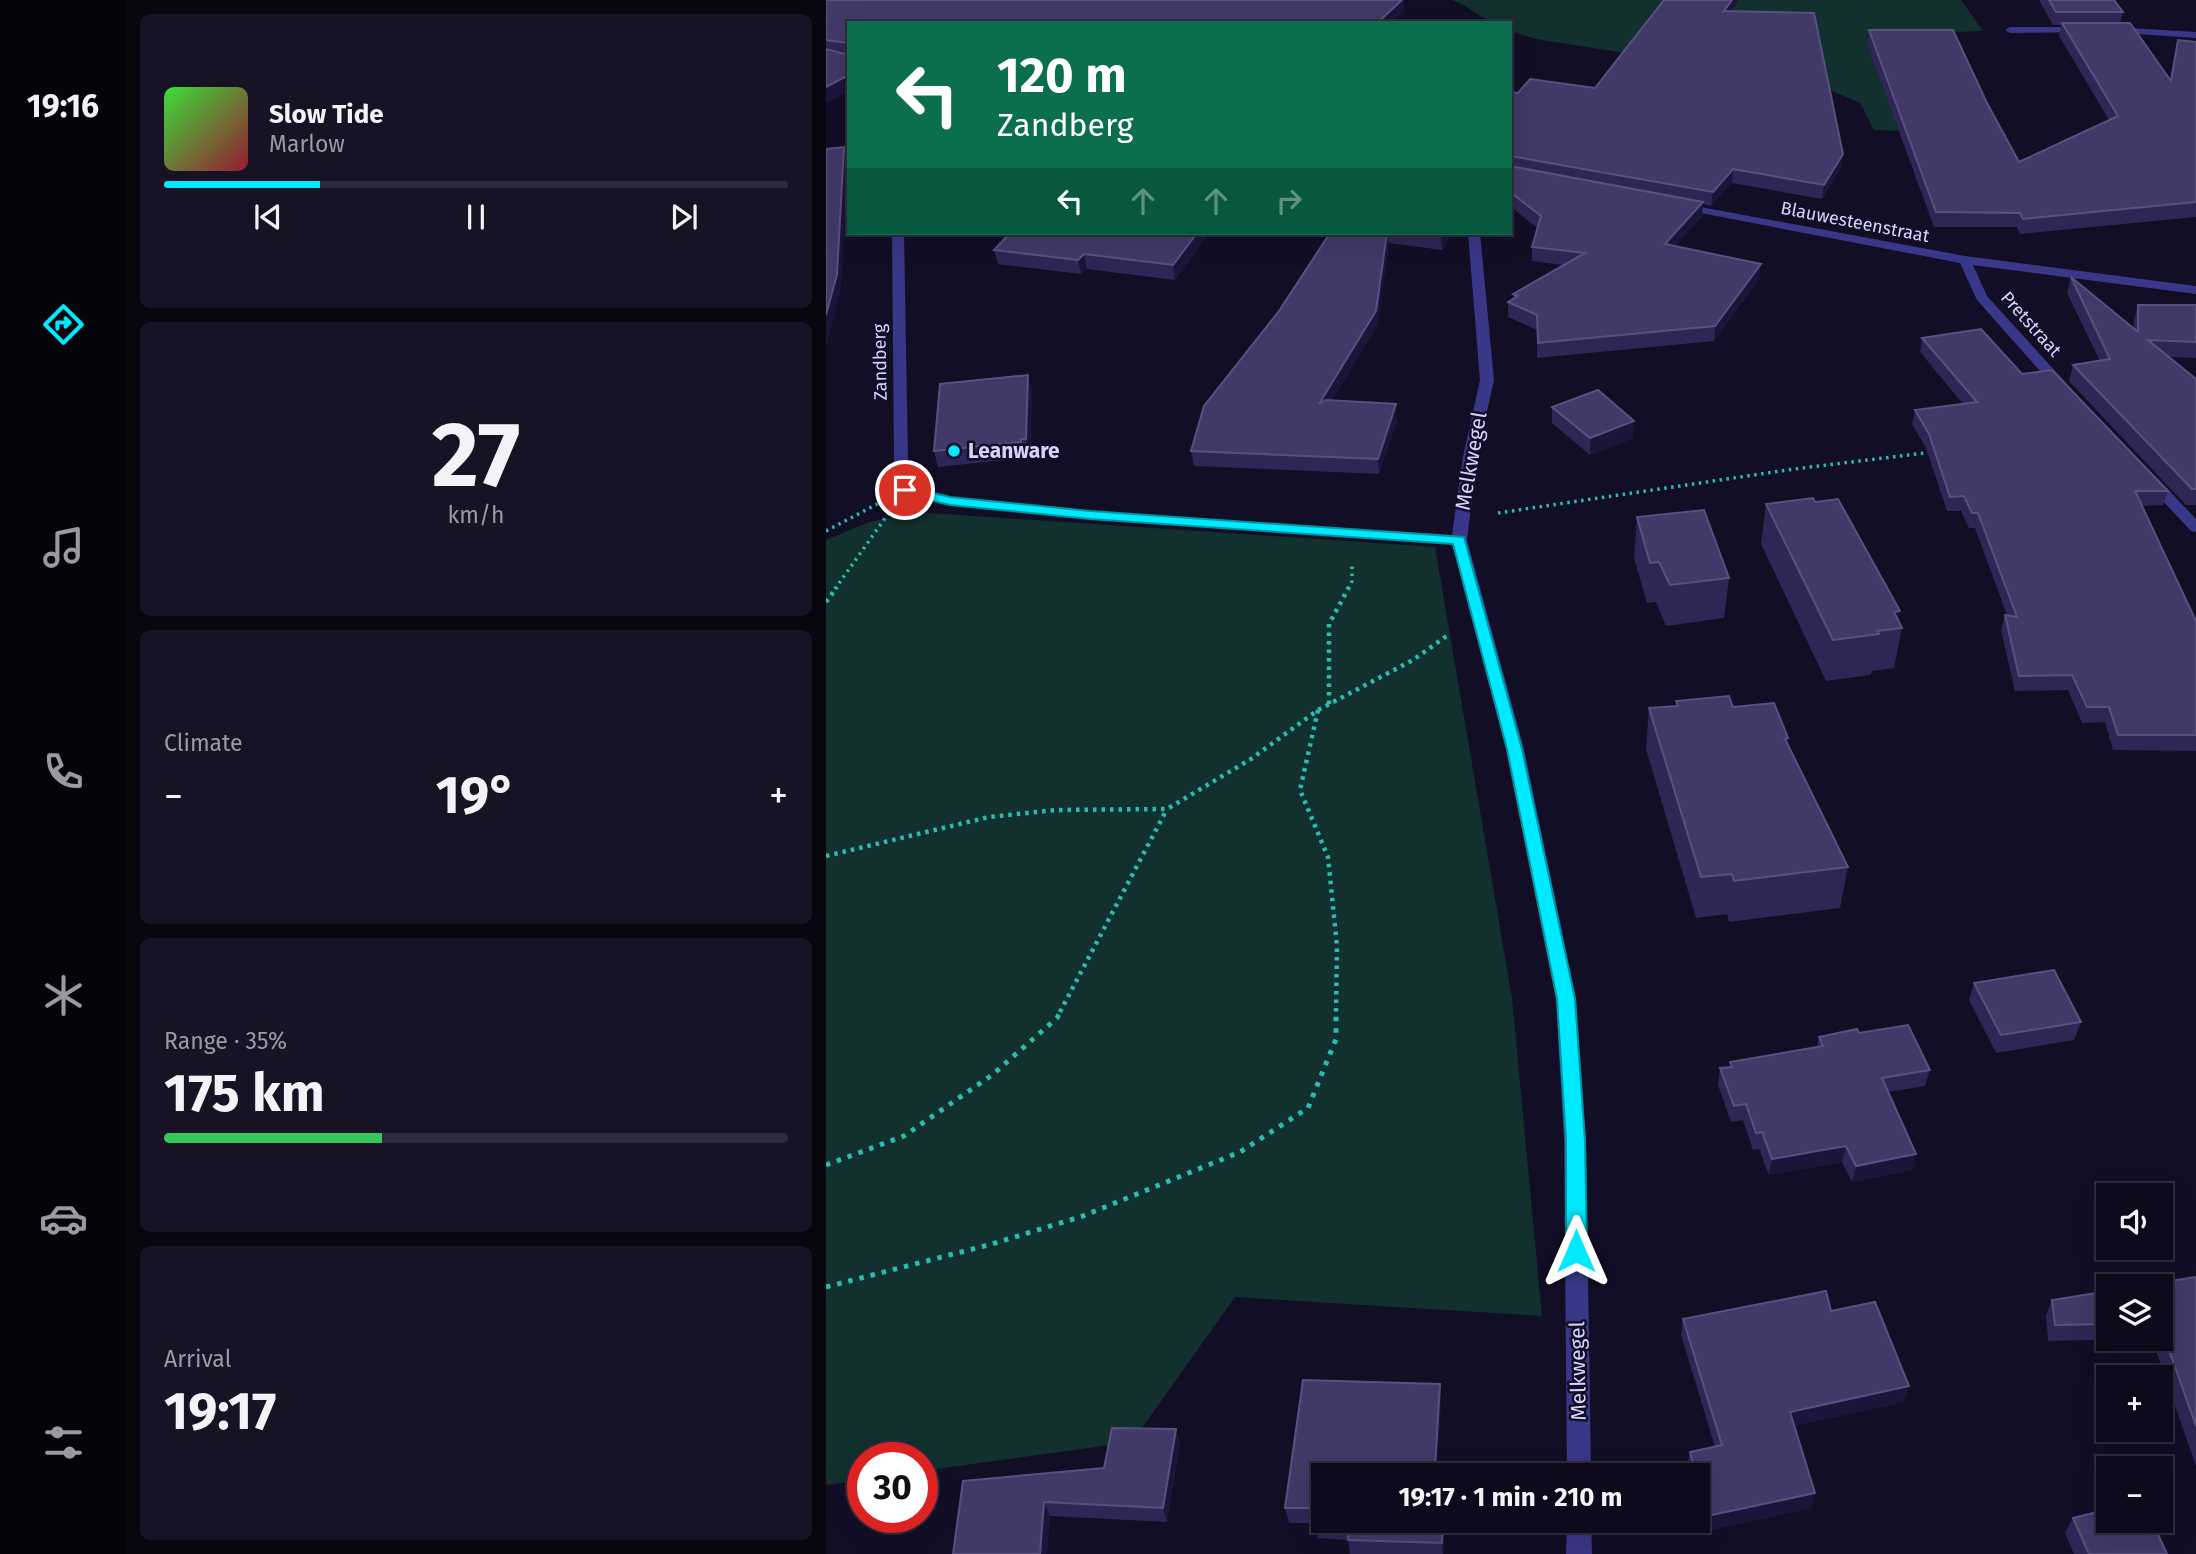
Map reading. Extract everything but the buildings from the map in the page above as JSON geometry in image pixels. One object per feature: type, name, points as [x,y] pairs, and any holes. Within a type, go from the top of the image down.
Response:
[{"type":"street","points":[[2010,30],[2090,30]]},
{"type":"street","points":[[2104,30],[2196,35]]},
{"type":"street","name":"Blauwesteenstraat","points":[[1660,202],[1965,260],[2196,290]]},
{"type":"street","name":"Zandberg","points":[[898,235],[901,447],[905,490]]},
{"type":"street","name":"Melkwegel","points":[[1474,235],[1487,380],[1459,540],[1515,749],[1566,999],[1575,1141],[1579,1463]]},
{"type":"street","name":"Pretstraat","points":[[1965,260],[1981,297],[2076,402]]},
{"type":"street","points":[[2141,470],[2196,528]]},
{"type":"street","points":[[905,490],[950,501],[1090,515],[1459,540]]},
{"type":"street","points":[[1579,1533],[1579,1554]]},
{"type":"path","points":[[1461,518],[1794,469],[1940,452]]},
{"type":"path","points":[[826,531],[905,490]]},
{"type":"path","points":[[826,602],[905,490]]},
{"type":"path","points":[[1329,704],[1329,624],[1352,581],[1353,533]]},
{"type":"path","points":[[826,856],[989,817],[1056,810],[1167,809],[1251,759],[1318,710],[1413,660],[1479,612]]},
{"type":"path","points":[[826,1287],[992,1244],[1083,1216],[1240,1152],[1308,1108],[1336,1039],[1337,946],[1328,857],[1300,790],[1318,710]]},
{"type":"path","points":[[826,1165],[904,1136],[992,1075],[1057,1018],[1167,809]]},
{"type":"green space","points":[[1452,0],[1961,0],[1983,31],[1867,35],[1906,131],[1874,130],[1860,103],[1814,83],[1536,39],[1512,32],[1512,21],[1492,21]]},
{"type":"green space","points":[[916,512],[1435,547],[1512,998],[1542,1316],[1235,1297],[1132,1442],[938,1469],[938,1442],[847,1442],[847,1482],[826,1485],[826,540],[869,522]]},
{"type":"place","name":"Leanware","points":[[954,451]]},
{"type":"route","points":[[905,490],[950,501],[1090,515],[1459,540],[1515,749],[1566,999],[1575,1141],[1576,1251]]}]
